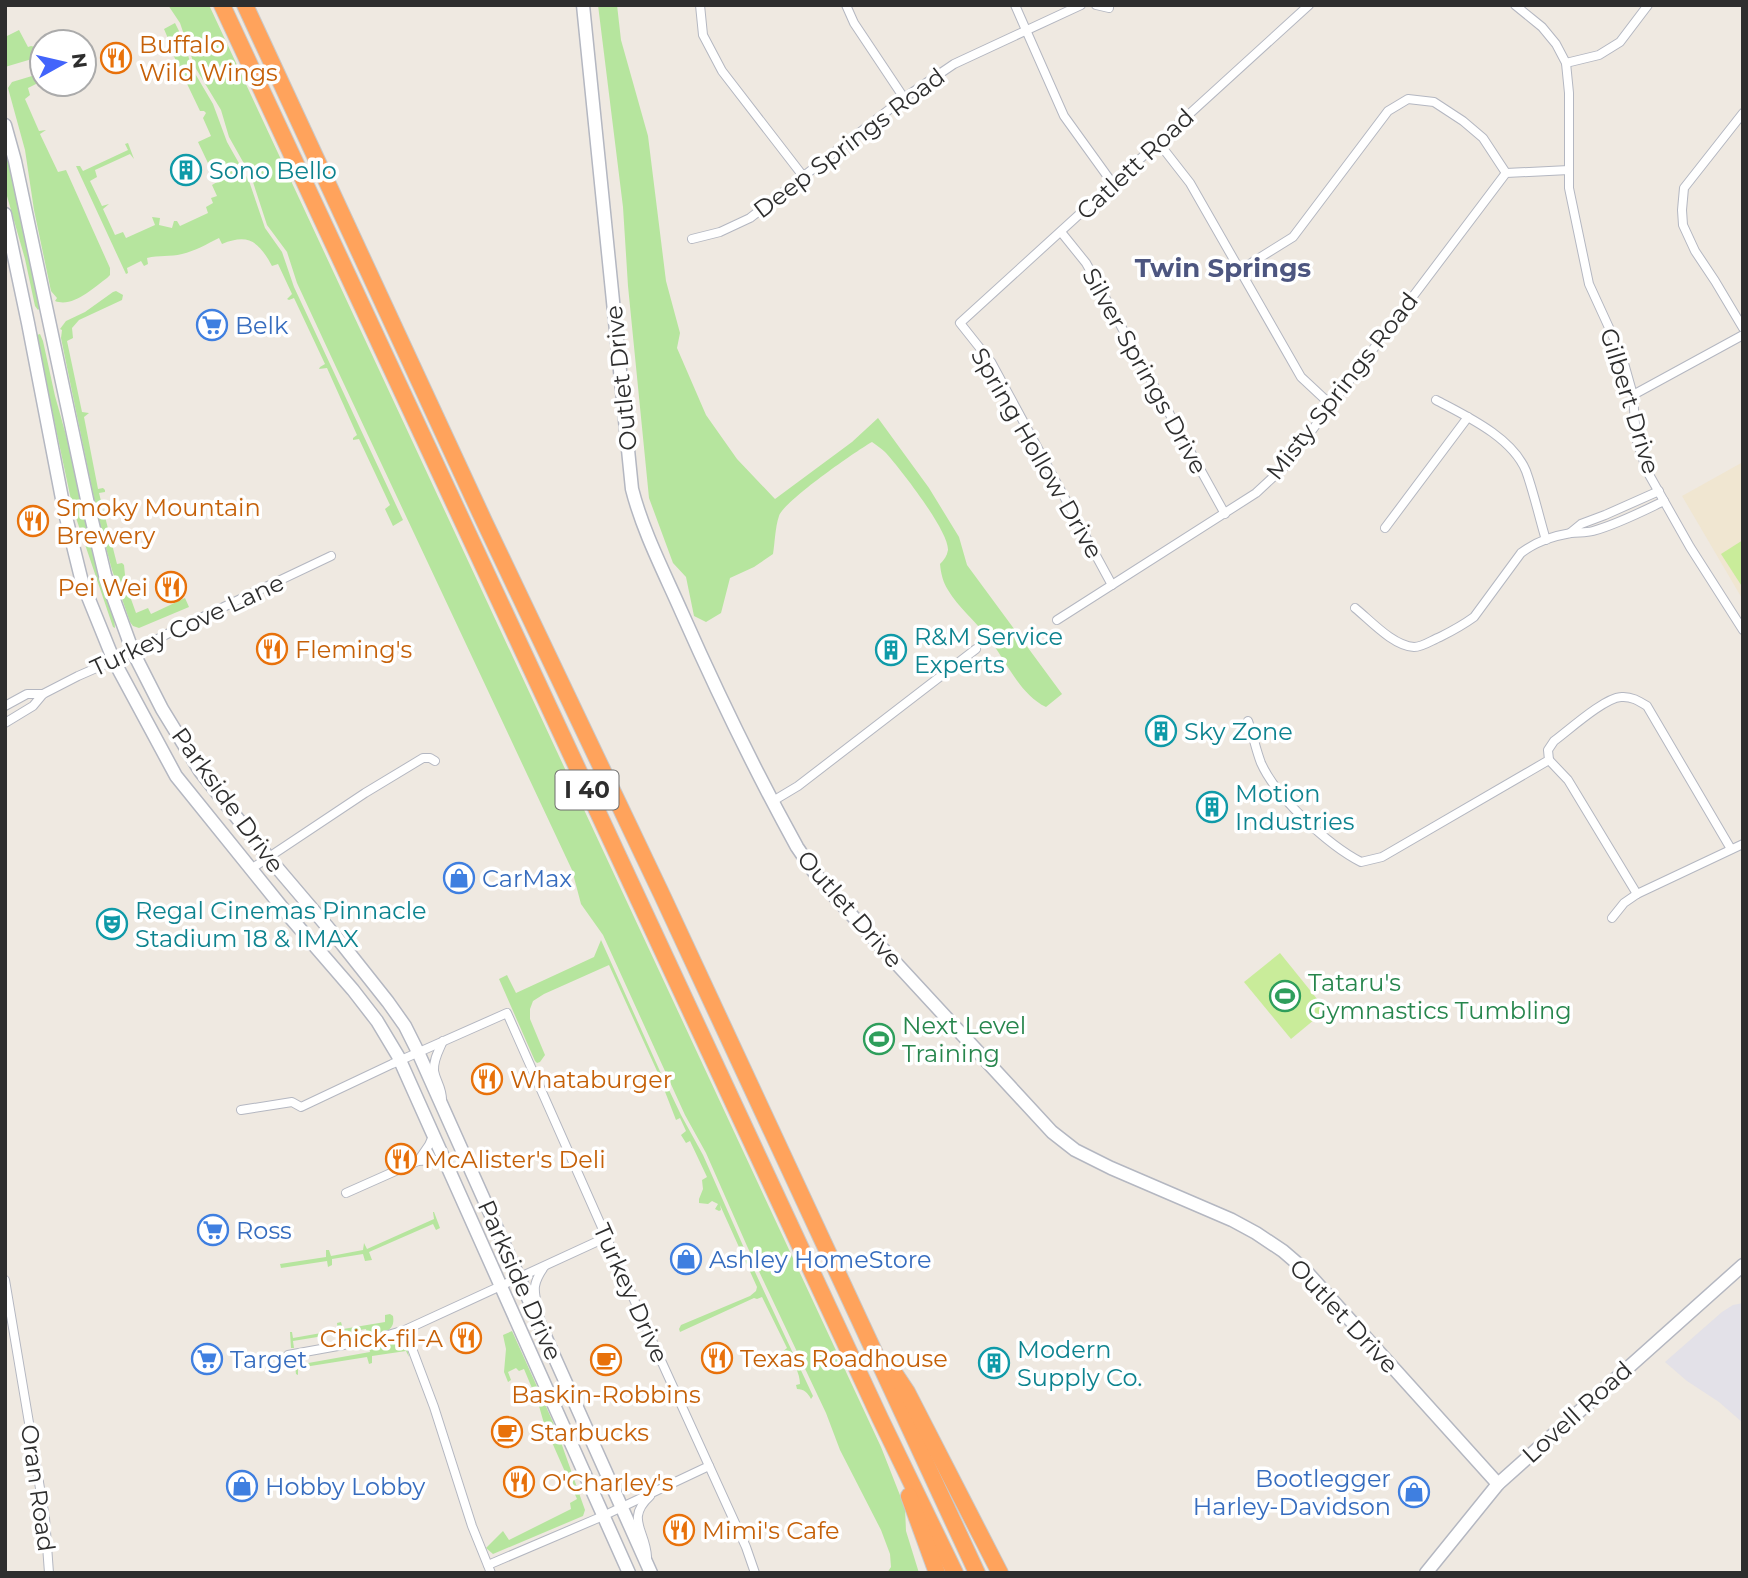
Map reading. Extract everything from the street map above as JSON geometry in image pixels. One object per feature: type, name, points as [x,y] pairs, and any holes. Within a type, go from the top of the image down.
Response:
[{"type":"highway","name":"I 40","points":[[222,5],[880,1419],[955,1573]]},
{"type":"highway","name":"I 40","points":[[245,5],[977,1573]]},
{"type":"highway","points":[[862,1325],[906,1392],[1000,1573]]},
{"type":"highway","points":[[880,1419],[937,1573]]},
{"type":"street","name":"Outlet Drive","points":[[583,5],[634,496],[645,530],[691,634],[797,847],[825,886],[1052,1132],[1075,1150],[1232,1220],[1283,1251],[1305,1270],[1498,1484]]},
{"type":"street","points":[[700,5],[703,36],[722,71],[803,176]]},
{"type":"street","points":[[846,5],[854,23],[904,98]]},
{"type":"street","points":[[1015,5],[1064,116],[1113,184]]},
{"type":"street","name":"Deep Springs Road","points":[[692,239],[720,232],[750,218],[904,98],[954,64],[1082,5]]},
{"type":"street","points":[[1096,5],[1109,8]]},
{"type":"street","name":"Catlett Road","points":[[960,323],[1310,5]]},
{"type":"street","name":"Gilbert Drive","points":[[1515,5],[1542,27],[1566,62],[1569,93],[1569,188],[1589,284],[1622,356],[1633,396],[1636,438],[1647,471],[1690,547],[1743,629]]},
{"type":"street","points":[[1566,62],[1599,55],[1620,42],[1648,5]]},
{"type":"street","points":[[1240,270],[1293,237],[1388,111],[1408,99],[1434,102],[1463,121],[1483,138],[1506,173],[1569,170]]},
{"type":"street","points":[[1743,113],[1684,188],[1682,210],[1683,225],[1695,251],[1743,328]]},
{"type":"street","name":"Parkside Drive","points":[[5,125],[105,575],[133,652],[191,758],[405,1026],[649,1568]]},
{"type":"street","points":[[1158,142],[1191,183],[1301,377],[1331,405]]},
{"type":"street","name":"Misty Springs Road","points":[[1057,620],[1225,514],[1256,493],[1285,466],[1506,173]]},
{"type":"street","name":"Parkside Drive","points":[[5,214],[64,509],[82,582],[114,661],[176,776],[289,916],[353,990],[377,1021],[400,1060],[629,1573]]},
{"type":"street","name":"Silver Springs Drive","points":[[1061,232],[1086,263],[1225,514]]},
{"type":"street","points":[[28,323],[47,318]]},
{"type":"street","name":"Spring Hollow Drive","points":[[960,323],[991,362],[1112,585]]},
{"type":"street","points":[[1633,396],[1743,335]]},
{"type":"street","points":[[1436,400],[1488,428],[1521,462],[1546,540]]},
{"type":"street","points":[[1385,528],[1468,417]]},
{"type":"street","points":[[1570,533],[1580,524],[1659,491]]},
{"type":"street","points":[[1354,608],[1400,643],[1414,647],[1422,645],[1464,625],[1474,617],[1528,547],[1570,533],[1591,531],[1617,523],[1664,501]]},
{"type":"street","name":"Turkey Cove Lane","points":[[5,723],[33,706],[43,694],[78,676],[331,556]]},
{"type":"street","points":[[773,801],[798,786],[976,649]]},
{"type":"street","name":"Turkey Cove Lane","points":[[5,706],[27,694],[43,694]]},
{"type":"street","points":[[1637,894],[1568,780],[1549,760],[1548,750],[1554,741],[1611,698],[1623,696],[1636,699],[1647,706],[1731,849]]},
{"type":"street","points":[[1248,722],[1261,763],[1279,793],[1348,856],[1360,862],[1382,857],[1549,760]]},
{"type":"street","points":[[251,869],[423,758],[435,761]]},
{"type":"street","points":[[1612,918],[1624,903],[1637,894],[1743,844]]},
{"type":"street","name":"Turkey Drive","points":[[443,1041],[507,1013],[746,1547],[755,1573]]},
{"type":"street","points":[[241,1110],[292,1102],[301,1107],[443,1041]]},
{"type":"street","points":[[442,1106],[442,1089],[434,1071],[443,1041]]},
{"type":"street","points":[[418,1161],[433,1136]]},
{"type":"street","points":[[346,1193],[418,1161],[444,1162]]},
{"type":"street","points":[[288,1355],[372,1340],[405,1330],[607,1237]]},
{"type":"street","name":"Lovell Road","points":[[1426,1573],[1498,1484],[1743,1265]]},
{"type":"street","points":[[542,1327],[534,1286],[545,1266]]},
{"type":"street","points":[[1731,1274],[1743,1283]]},
{"type":"street","name":"Oran Road","points":[[5,1280],[44,1518],[49,1573]]},
{"type":"street","points":[[405,1330],[472,1526],[490,1569],[709,1466]]},
{"type":"street","points":[[649,1568],[647,1547],[638,1525],[637,1514],[645,1500],[656,1490]]},
{"type":"shaded area","points":[[1743,462],[1743,600],[1682,496]]},
{"type":"shaded area","points":[[1743,1303],[1743,1423],[1665,1362],[1722,1312],[1733,1305]]},
{"type":"green space","points":[[168,5],[209,5],[881,1447],[905,1508],[906,1531],[919,1573],[887,1573],[891,1567],[890,1554],[881,1530],[840,1450],[826,1413],[603,935],[581,904],[572,870],[297,283],[287,252],[267,225],[251,176],[229,137],[221,110],[195,67],[180,23]]},
{"type":"green space","points":[[598,5],[617,5],[621,40],[648,136],[666,281],[680,333],[677,348],[706,415],[737,459],[775,499],[852,442],[878,418],[929,488],[959,537],[967,565],[1062,694],[1046,707],[1020,685],[987,636],[952,596],[941,571],[940,564],[948,550],[941,529],[901,471],[885,452],[872,442],[821,477],[783,509],[779,516],[773,554],[730,578],[721,613],[706,622],[694,616],[686,577],[673,563],[649,498],[623,207]]},
{"type":"green space","points":[[175,23],[193,70],[213,104],[227,142],[249,181],[265,228],[282,252],[294,287],[403,520],[393,526],[385,509],[390,505],[359,439],[353,440],[357,435],[327,368],[319,369],[325,364],[294,298],[287,299],[292,294],[278,264],[272,266],[252,242],[239,239],[222,244],[219,238],[187,253],[147,258],[148,264],[144,266],[141,261],[127,268],[126,274],[76,166],[80,166],[83,171],[128,150],[125,144],[128,143],[134,159],[130,154],[95,170],[97,177],[90,181],[102,206],[109,204],[103,209],[115,235],[123,232],[126,238],[155,225],[152,217],[160,218],[159,225],[172,228],[174,221],[180,226],[208,213],[206,207],[213,203],[211,198],[217,196],[212,185],[217,182],[198,142],[211,136],[203,118],[206,113],[200,111],[167,43],[164,29]]},
{"type":"green space","points":[[19,30],[28,47],[28,60],[5,67],[5,37]]},
{"type":"green space","points":[[28,77],[28,97],[25,99],[39,131],[46,130],[40,134],[58,172],[66,170],[110,268],[107,278],[69,302],[55,301],[57,298],[51,291],[25,150],[8,88],[12,82]]},
{"type":"green space","points":[[5,153],[12,172],[40,308],[38,310],[5,189]]},
{"type":"green space","points":[[116,291],[123,295],[122,300],[79,320],[72,328],[73,338],[67,341],[82,412],[89,413],[84,417],[98,489],[105,490],[99,493],[117,564],[124,565],[126,585],[136,613],[148,608],[151,614],[185,598],[189,607],[139,628],[130,622],[98,518],[60,329],[66,321]]},
{"type":"green space","points":[[40,334],[71,453],[85,521],[115,628],[73,509],[38,345],[37,335]]},
{"type":"green space","points":[[1743,540],[1743,588],[1721,554]]},
{"type":"green space","points":[[601,940],[659,1069],[703,1155],[813,1396],[811,1399],[806,1392],[797,1389],[796,1385],[800,1384],[798,1372],[788,1352],[781,1353],[787,1348],[762,1297],[754,1298],[680,1332],[681,1325],[750,1296],[757,1287],[720,1205],[719,1211],[715,1209],[718,1204],[712,1201],[708,1204],[699,1203],[703,1189],[702,1180],[707,1177],[690,1141],[686,1143],[681,1135],[686,1131],[680,1118],[676,1120],[609,965],[533,1001],[530,1019],[545,1055],[540,1062],[535,1061],[499,979],[507,975],[516,993],[594,957]]},
{"type":"green space","name":"Tataru's Gymnastics Tumbling","points":[[1280,953],[1326,1010],[1291,1039],[1244,982]]},
{"type":"green space","points":[[433,1212],[440,1228],[436,1230],[433,1224],[369,1252],[372,1260],[365,1261],[363,1254],[332,1259],[332,1265],[328,1267],[327,1261],[281,1268],[280,1264],[326,1257],[326,1250],[329,1250],[331,1256],[363,1250],[364,1243],[367,1249],[434,1219]]},
{"type":"green space","points":[[385,1315],[393,1316],[392,1326],[382,1333],[367,1335],[366,1329],[293,1341],[294,1348],[291,1348],[290,1332],[293,1338],[338,1330],[337,1323],[341,1322],[343,1329],[385,1322]]},
{"type":"green space","points":[[512,1331],[557,1431],[585,1510],[583,1516],[493,1554],[486,1548],[503,1531],[509,1540],[571,1509],[570,1503],[577,1499],[547,1431],[540,1433],[540,1429],[545,1427],[539,1406],[533,1406],[529,1399],[529,1395],[534,1393],[524,1369],[519,1371],[516,1368],[508,1372],[511,1380],[508,1382],[504,1372],[506,1349],[503,1335]]},
{"type":"green space","points":[[397,1339],[406,1343],[409,1357],[406,1351],[372,1356],[372,1363],[369,1364],[367,1357],[298,1368],[298,1375],[296,1374],[294,1359],[297,1365],[370,1352],[369,1346]]},
{"type":"place","name":"Buffalo Wild Wings","points":[[116,58]]},
{"type":"place","name":"Sono Bello","points":[[186,170]]},
{"type":"place","name":"Belk","points":[[212,325]]},
{"type":"place","name":"Smoky Mountain Brewery","points":[[33,521]]},
{"type":"place","name":"Pei Wei","points":[[171,587]]},
{"type":"place","name":"Fleming's","points":[[272,649]]},
{"type":"place","name":"R&M Service Experts","points":[[891,650]]},
{"type":"place","name":"Sky Zone","points":[[1161,731]]},
{"type":"place","name":"Motion Industries","points":[[1212,807]]},
{"type":"place","name":"CarMax","points":[[459,878]]},
{"type":"place","name":"Regal Cinemas Pinnacle Stadium 18 & IMAX","points":[[112,924]]},
{"type":"place","name":"Tataru's Gymnastics Tumbling","points":[[1285,996]]},
{"type":"place","name":"Next Level Training","points":[[879,1039]]},
{"type":"place","name":"Whataburger","points":[[487,1079]]},
{"type":"place","name":"McAlister's Deli","points":[[401,1159]]},
{"type":"place","name":"Ross","points":[[213,1230]]},
{"type":"place","name":"Ashley HomeStore","points":[[686,1259]]},
{"type":"place","name":"Chick-fil-A","points":[[466,1338]]},
{"type":"place","name":"Texas Roadhouse","points":[[717,1358]]},
{"type":"place","name":"Target","points":[[207,1359]]},
{"type":"place","name":"Baskin-Robbins","points":[[606,1360]]},
{"type":"place","name":"Modern Supply Co.","points":[[994,1363]]},
{"type":"place","name":"Starbucks","points":[[507,1432]]},
{"type":"place","name":"O'Charley's","points":[[519,1482]]},
{"type":"place","name":"Hobby Lobby","points":[[242,1486]]},
{"type":"place","name":"Bootlegger Harley-Davidson","points":[[1414,1492]]},
{"type":"place","name":"Mimi's Cafe","points":[[679,1530]]},
{"type":"district","name":"Twin Springs","points":[[1223,268]]}]
